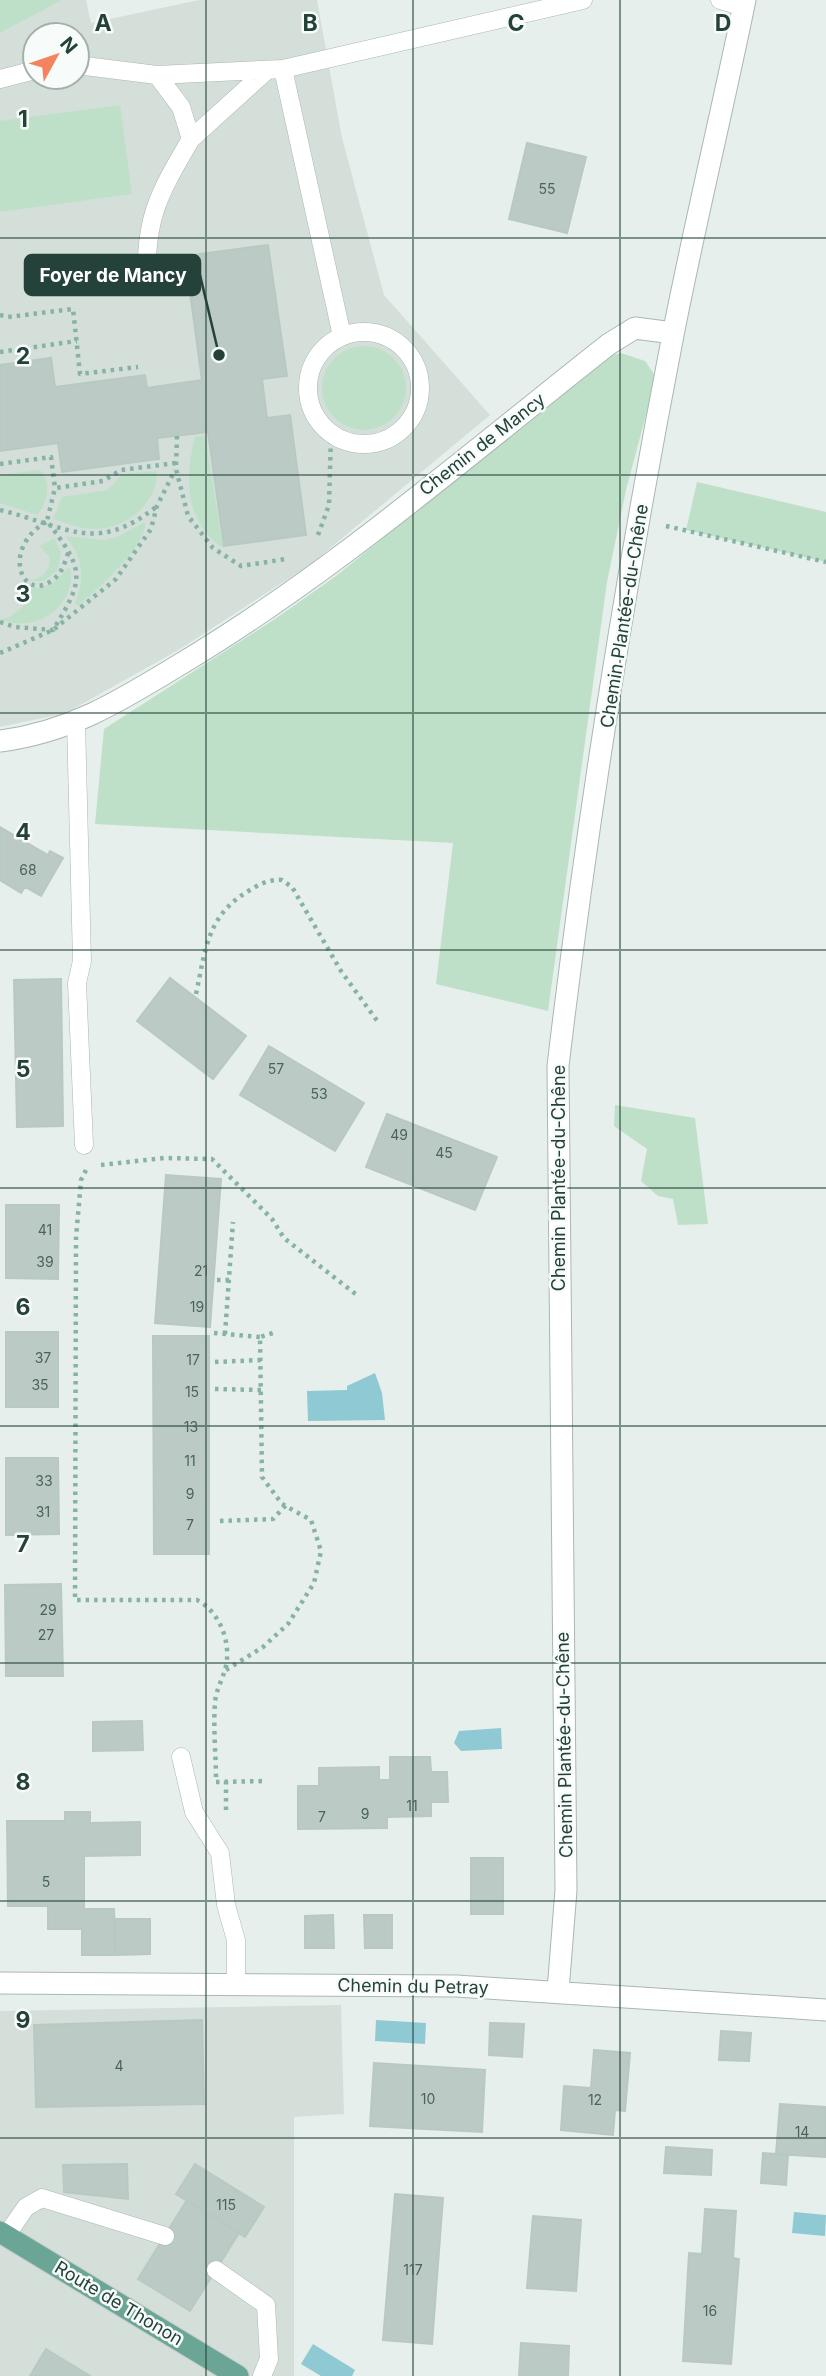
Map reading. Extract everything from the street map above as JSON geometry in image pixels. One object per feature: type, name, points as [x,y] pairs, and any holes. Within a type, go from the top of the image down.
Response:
[{"type":"main road","name":"Route de Thonon","points":[[3,2234],[238,2376]]},
{"type":"street","points":[[673,333],[744,4]]},
{"type":"street","name":"Chemin de Mancy","points":[[0,741],[45,732],[98,714],[239,629],[321,572],[609,344],[635,328],[673,333]]},
{"type":"street","name":"Chemin Plantée-du-Chêne","points":[[558,1991],[566,1890],[558,1066],[571,951],[639,521],[673,333]]},
{"type":"street","name":"Chemin du Petray","points":[[0,1983],[456,1986],[826,2010]]},
{"type":"lane","points":[[91,67],[157,75],[274,70],[583,0]]},
{"type":"lane","points":[[720,0],[744,4]]},
{"type":"lane","points":[[147,286],[145,252],[150,220],[160,191],[191,139],[274,70]]},
{"type":"lane","points":[[274,70],[342,336]]},
{"type":"lane","points":[[0,79],[21,74]]},
{"type":"lane","points":[[157,75],[181,107],[191,139]]},
{"type":"lane","points":[[376,333],[403,347],[419,375],[417,407],[409,423],[385,440],[355,444],[331,434],[313,411],[308,396],[309,380],[321,352],[342,336],[376,333]]},
{"type":"lane","points":[[76,722],[82,961],[77,983],[84,1145]]},
{"type":"lane","points":[[181,1757],[194,1812],[220,1853],[226,1905],[236,1940],[236,1984]]},
{"type":"lane","points":[[3,2234],[26,2207],[42,2198],[164,2236]]},
{"type":"lane","points":[[216,2270],[266,2305],[269,2359],[262,2376]]},
{"type":"path","points":[[0,315],[8,317],[73,309],[80,374],[138,367]]},
{"type":"path","points":[[0,352],[76,341]]},
{"type":"path","points":[[316,537],[329,505],[331,434]]},
{"type":"path","points":[[177,436],[176,469],[188,516],[213,548],[226,559],[250,566],[287,559],[299,553]]},
{"type":"path","points":[[0,464],[51,457],[55,488],[47,521],[69,551],[77,572],[77,581],[69,603],[53,630]]},
{"type":"path","points":[[55,488],[103,481],[121,470],[176,463]]},
{"type":"path","points":[[0,653],[53,630],[116,579],[151,529],[157,506],[176,469]]},
{"type":"path","points":[[0,510],[47,521],[79,533],[108,534],[129,526],[157,506]]},
{"type":"path","points":[[25,529],[47,521]]},
{"type":"path","points":[[639,521],[826,562]]},
{"type":"path","points":[[17,580],[33,586],[53,580],[62,569],[69,551]]},
{"type":"path","points":[[0,622],[15,627],[53,630]]},
{"type":"path","points":[[195,994],[211,930],[218,915],[238,897],[257,886],[282,880],[292,887],[341,971],[377,1022]]},
{"type":"path","points":[[101,1165],[164,1158],[212,1160],[272,1219],[284,1238],[358,1296]]},
{"type":"path","points":[[81,1180],[76,1238],[75,1600],[197,1600],[207,1605],[219,1621],[226,1639],[225,1670],[218,1686],[215,1704],[216,1794]]},
{"type":"path","points":[[225,1334],[233,1223]]},
{"type":"path","points":[[217,1280],[229,1280]]},
{"type":"path","points":[[214,1333],[260,1337],[276,1332]]},
{"type":"path","points":[[225,1670],[263,1647],[288,1624],[314,1583],[321,1551],[316,1528],[306,1515],[286,1505],[262,1477],[260,1337]]},
{"type":"path","points":[[215,1362],[261,1360]]},
{"type":"path","points":[[215,1390],[261,1390]]},
{"type":"path","points":[[220,1521],[273,1519],[286,1505]]},
{"type":"path","points":[[216,1782],[266,1781]]},
{"type":"path","points":[[226,1782],[226,1804]]},
{"type":"shaded area","points":[[63,0],[86,0],[91,21],[23,21]]},
{"type":"shaded area","points":[[199,0],[317,0],[342,138],[384,295],[490,415],[311,564],[180,649],[66,713],[0,727],[0,33],[21,22],[21,91],[91,91],[91,23]]},
{"type":"shaded area","points":[[341,2005],[344,2114],[294,2117],[294,2376],[0,2376],[0,2011]]},
{"type":"green space","points":[[0,0],[63,0],[21,21],[0,33]]},
{"type":"green space","points":[[120,105],[132,194],[0,212],[0,121]]},
{"type":"green space","points":[[364,346],[380,349],[394,358],[403,372],[406,388],[403,404],[394,418],[380,427],[364,430],[348,427],[334,418],[325,404],[322,388],[325,372],[334,358],[348,349]]},
{"type":"green space","points":[[621,353],[645,361],[656,377],[626,490],[607,582],[548,1011],[436,984],[453,843],[95,824],[104,729],[275,619],[336,576],[609,356]]},
{"type":"green space","points":[[205,435],[223,548],[201,525],[191,498],[191,453],[195,437]]},
{"type":"green space","points":[[40,470],[46,480],[47,492],[44,505],[37,515],[0,503],[0,475]]},
{"type":"green space","points":[[157,471],[152,494],[129,519],[107,528],[90,529],[53,519],[62,497],[108,490],[122,474]]},
{"type":"green space","points":[[697,482],[826,512],[826,562],[686,530]]},
{"type":"green space","points":[[145,522],[144,532],[130,555],[96,590],[78,606],[75,604],[81,568],[76,553],[65,536],[104,540],[119,536]]},
{"type":"green space","points":[[54,538],[61,552],[58,570],[44,581],[27,581],[47,571],[49,557],[40,546]]},
{"type":"green space","points":[[68,567],[71,571],[66,597],[49,615],[26,623],[0,619],[8,618],[23,607],[24,593],[21,587],[36,588],[48,585],[58,579]]},
{"type":"green space","points":[[615,1105],[695,1118],[708,1224],[678,1225],[673,1199],[658,1196],[641,1181],[647,1149],[614,1126]]},
{"type":"water","points":[[375,1373],[382,1393],[385,1420],[308,1421],[307,1391],[347,1390],[347,1386]]},
{"type":"water","points":[[501,1728],[502,1749],[461,1751],[454,1743],[459,1731]]},
{"type":"water","points":[[376,2020],[426,2023],[425,2044],[375,2041]]},
{"type":"water","points":[[794,2212],[826,2215],[825,2236],[792,2233]]},
{"type":"water","points":[[313,2344],[355,2370],[352,2376],[321,2376],[301,2364]]},
{"type":"building","points":[[527,143],[586,157],[567,233],[509,219]]},
{"type":"building","points":[[268,245],[287,376],[262,379],[267,418],[290,415],[306,535],[224,546],[208,432],[157,438],[159,459],[62,472],[58,443],[0,451],[0,365],[51,358],[55,387],[145,375],[147,388],[202,380],[185,256]]},
{"type":"building","points":[[0,827],[48,855],[50,851],[63,858],[41,896],[25,887],[21,893],[0,880]]},
{"type":"building","points":[[170,978],[246,1036],[213,1079],[137,1021]]},
{"type":"building","points":[[61,979],[63,1126],[17,1127],[14,980]]},
{"type":"building","points":[[269,1046],[364,1103],[335,1151],[240,1095]]},
{"type":"building","points":[[387,1114],[497,1157],[475,1210],[366,1167]]},
{"type":"building","points":[[166,1175],[221,1179],[210,1327],[155,1323]]},
{"type":"building","points":[[6,1205],[59,1205],[58,1279],[6,1278]]},
{"type":"building","points":[[6,1332],[58,1332],[58,1407],[6,1407]]},
{"type":"building","points":[[153,1336],[209,1336],[209,1554],[154,1554]]},
{"type":"building","points":[[6,1458],[58,1458],[59,1534],[6,1535]]},
{"type":"building","points":[[61,1584],[63,1676],[6,1676],[5,1585]]},
{"type":"building","points":[[142,1721],[143,1750],[93,1751],[93,1722]]},
{"type":"building","points":[[390,1757],[430,1757],[431,1772],[447,1772],[448,1802],[431,1802],[431,1816],[387,1817],[387,1828],[298,1829],[298,1786],[319,1786],[319,1768],[379,1767],[379,1780],[390,1780]]},
{"type":"building","points":[[65,1812],[90,1812],[90,1823],[140,1822],[140,1855],[84,1856],[84,1909],[114,1909],[115,1955],[82,1955],[82,1929],[48,1929],[48,1906],[8,1906],[7,1821],[65,1821]]},
{"type":"building","points":[[471,1858],[503,1858],[503,1914],[471,1914]]},
{"type":"building","points":[[333,1915],[334,1948],[305,1948],[305,1916]]},
{"type":"building","points":[[364,1915],[392,1915],[392,1948],[365,1948]]},
{"type":"building","points":[[115,1919],[150,1919],[150,1954],[115,1955]]},
{"type":"building","points":[[202,2020],[204,2104],[36,2107],[34,2025]]},
{"type":"building","points":[[490,2023],[524,2024],[522,2057],[489,2055]]},
{"type":"building","points":[[721,2031],[751,2033],[749,2061],[719,2060]]},
{"type":"building","points":[[594,2050],[630,2053],[625,2111],[615,2110],[613,2135],[561,2130],[564,2086],[591,2088]]},
{"type":"building","points":[[374,2063],[485,2070],[482,2132],[370,2126]]},
{"type":"building","points":[[780,2104],[826,2107],[826,2157],[776,2154]]},
{"type":"building","points":[[666,2147],[712,2150],[711,2175],[664,2173]]},
{"type":"building","points":[[763,2153],[788,2155],[786,2185],[761,2183]]},
{"type":"building","points":[[127,2164],[128,2199],[64,2192],[63,2165]]},
{"type":"building","points":[[195,2164],[264,2207],[245,2237],[176,2194]]},
{"type":"building","points":[[395,2194],[443,2198],[432,2344],[383,2340]]},
{"type":"building","points":[[187,2200],[239,2233],[190,2311],[138,2279]]},
{"type":"building","points":[[705,2209],[736,2211],[733,2258],[739,2259],[731,2364],[683,2361],[689,2253],[702,2254]]},
{"type":"building","points":[[533,2216],[581,2220],[576,2291],[527,2288]]},
{"type":"building","points":[[521,2343],[569,2346],[568,2376],[519,2376]]},
{"type":"building","points":[[46,2349],[90,2376],[30,2376]]},
{"type":"place","name":"Foyer de Mancy","points":[[219,355]]}]
